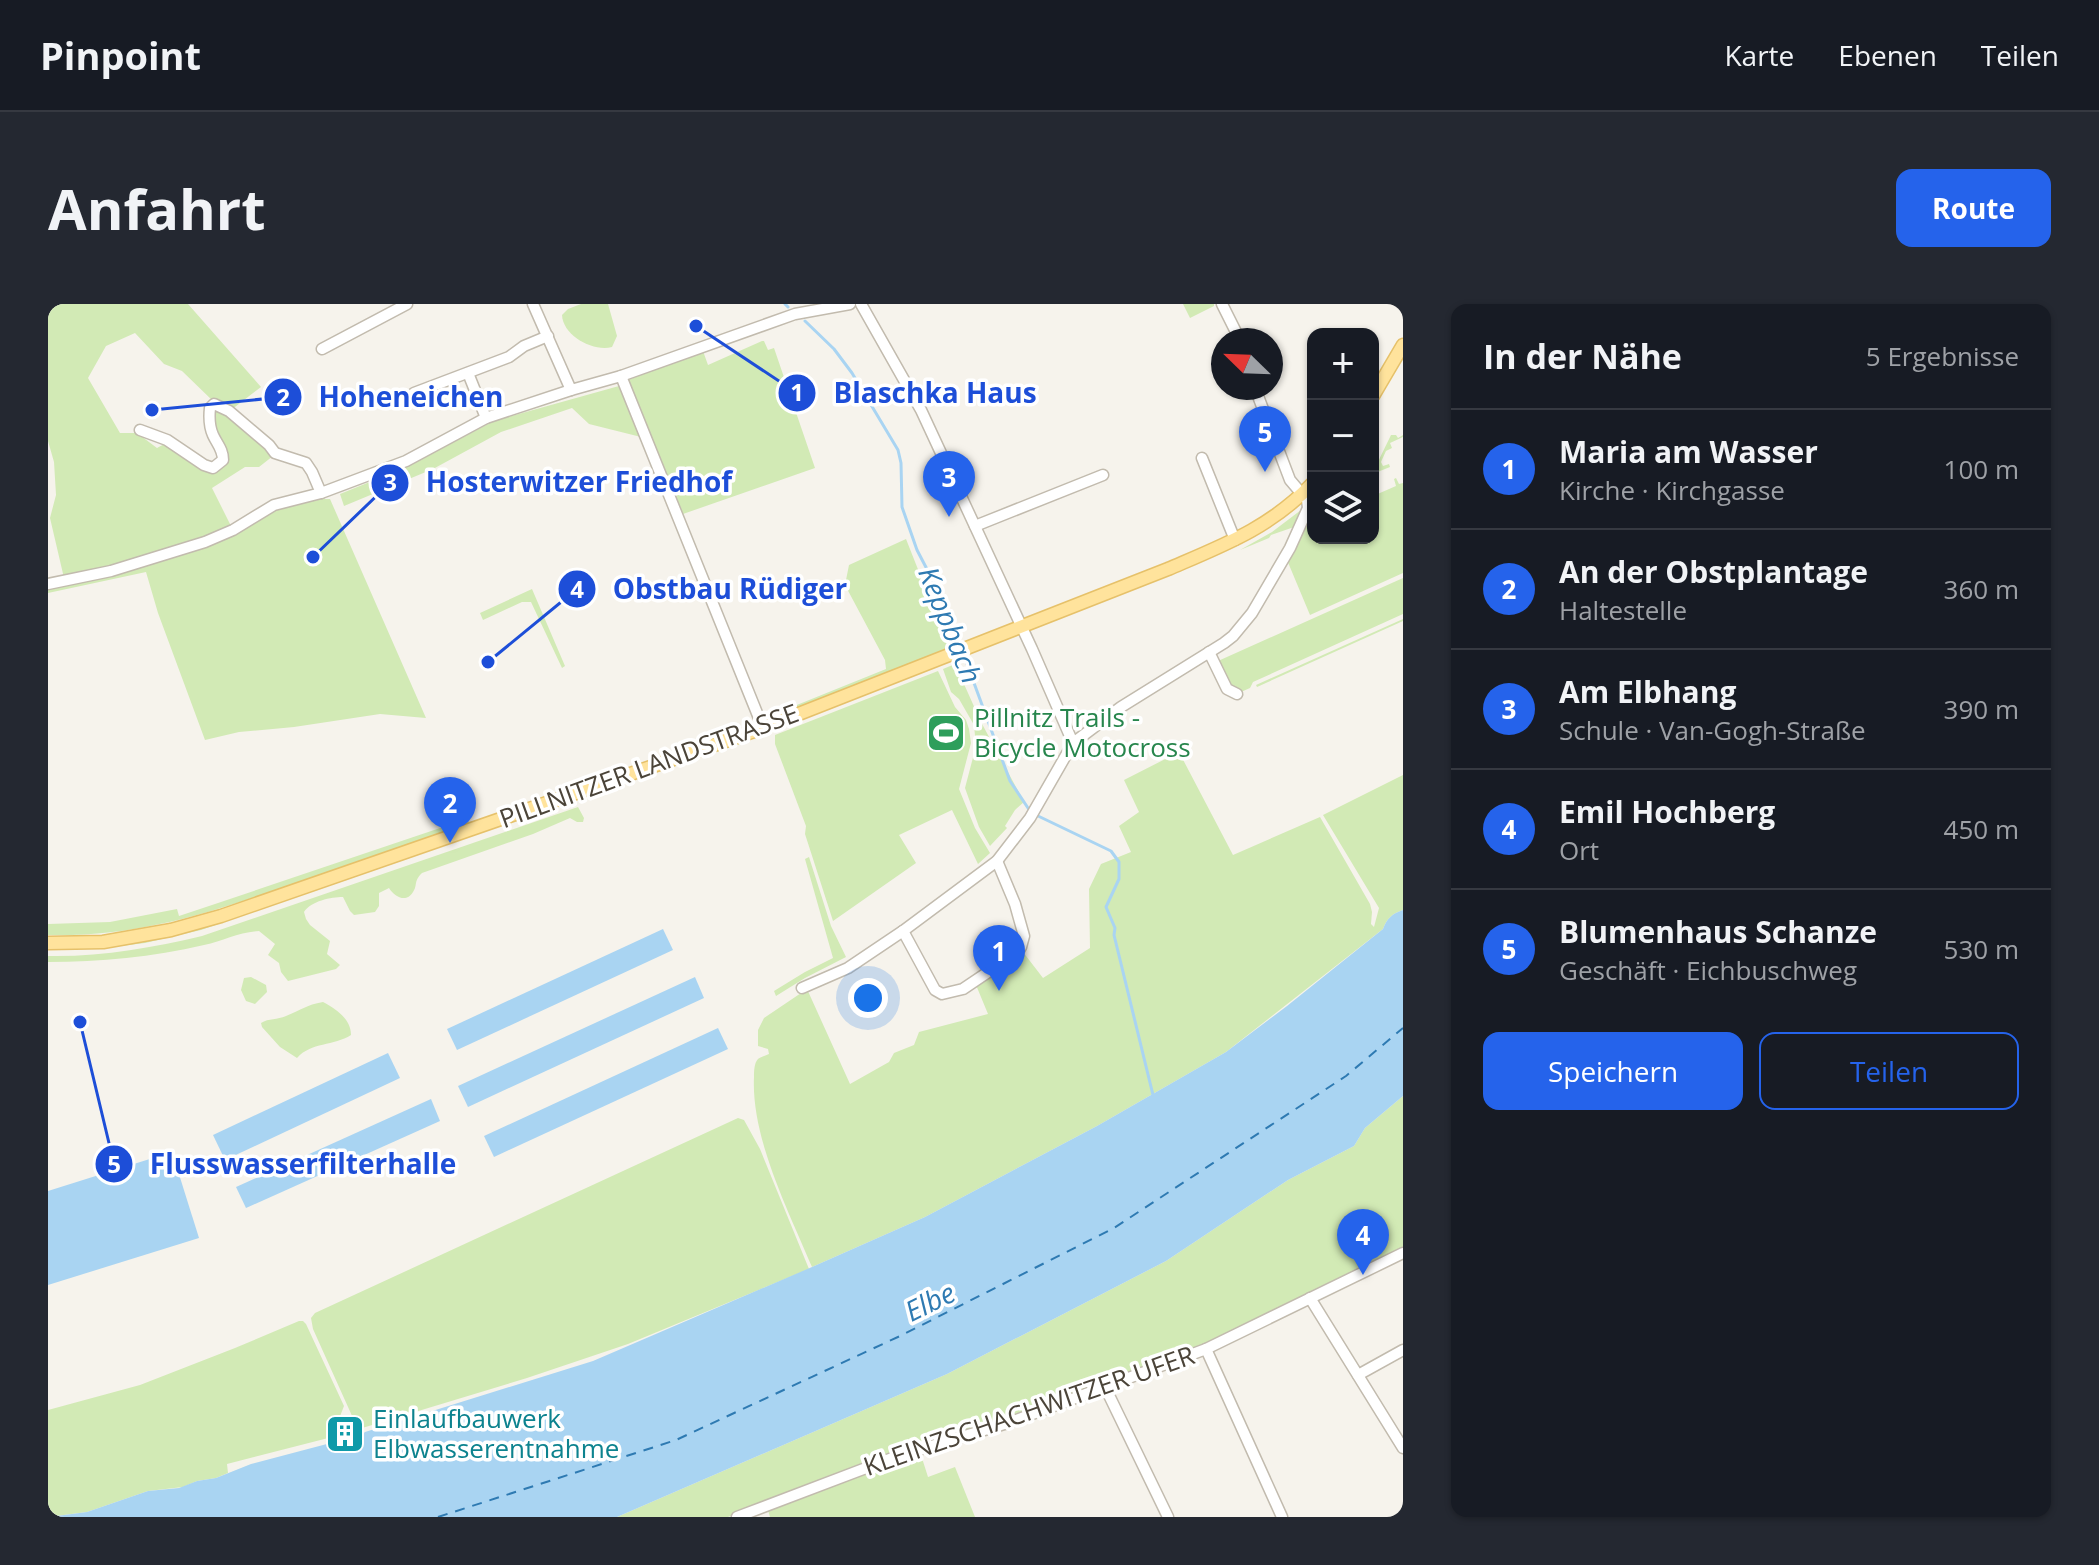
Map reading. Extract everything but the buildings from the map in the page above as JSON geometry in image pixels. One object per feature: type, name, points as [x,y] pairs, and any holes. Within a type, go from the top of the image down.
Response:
[{"type":"main road","points":[[1379,386],[1403,345]]},
{"type":"main road","name":"PILLNITZER LANDSTRASSE","points":[[48,943],[103,942],[171,930],[221,916],[763,728],[1235,540],[1275,517],[1307,489]]},
{"type":"street","points":[[322,349],[407,304]]},
{"type":"street","points":[[533,304],[571,390]]},
{"type":"street","points":[[48,584],[111,571],[205,542],[233,530],[274,505],[321,493],[406,461],[486,418],[621,376],[793,309],[826,310],[850,304]]},
{"type":"street","points":[[861,304],[921,410],[1073,743]]},
{"type":"street","points":[[1222,304],[1234,328]]},
{"type":"street","points":[[414,393],[509,357],[524,346],[548,336]]},
{"type":"street","points":[[468,373],[486,418]]},
{"type":"street","points":[[621,376],[763,728]]},
{"type":"street","points":[[802,988],[848,968],[997,861],[1033,814],[1073,743],[1121,707],[1233,636],[1252,613],[1290,548],[1308,508],[1307,500],[1290,480],[1260,400]]},
{"type":"street","points":[[140,430],[167,440],[213,468],[223,460],[223,453],[209,422],[210,408],[218,405],[229,411],[275,453],[306,463],[321,493]]},
{"type":"street","points":[[1202,458],[1235,540]]},
{"type":"street","points":[[975,526],[1103,475]]},
{"type":"street","points":[[1209,652],[1227,689],[1237,694]]},
{"type":"street","points":[[903,931],[935,990],[942,994],[963,989],[1018,952],[1024,936],[997,861]]},
{"type":"street","name":"KLEINZSCHACHWITZER UFER","points":[[737,1517],[895,1457],[977,1434],[1206,1349],[1403,1253]]},
{"type":"street","points":[[1310,1298],[1400,1435],[1403,1448]]},
{"type":"street","points":[[1206,1349],[1282,1517]]},
{"type":"street","points":[[1358,1375],[1403,1350]]},
{"type":"street","points":[[1105,1387],[1168,1517]]},
{"type":"green space","points":[[48,304],[188,304],[261,387],[231,410],[214,402],[182,371],[164,364],[135,333],[106,346],[88,378],[120,433],[137,433],[157,448],[166,443],[193,460],[194,465],[197,462],[203,467],[224,460],[215,435],[213,409],[225,413],[273,456],[259,467],[245,467],[212,488],[232,528],[112,567],[64,578],[50,518],[56,495],[54,462],[48,441]]},
{"type":"green space","points":[[581,304],[608,304],[617,336],[612,347],[588,345],[568,330],[562,315]]},
{"type":"green space","points":[[1183,304],[1214,304],[1214,306],[1190,318]]},
{"type":"green space","points":[[762,341],[768,350],[774,348],[815,468],[683,514],[628,380],[703,351],[708,365]]},
{"type":"green space","points":[[619,386],[641,437],[589,424],[572,408],[501,432],[433,469],[344,506],[340,494],[402,469],[494,421]]},
{"type":"green space","points":[[1391,435],[1398,438],[1403,435],[1390,443],[1392,448],[1386,451],[1381,462],[1383,466],[1389,464],[1390,467],[1379,471],[1379,460]]},
{"type":"green space","points":[[1394,479],[1399,484],[1403,483],[1403,573],[1310,615],[1287,560],[1307,521],[1307,544],[1379,544],[1379,493],[1396,486]]},
{"type":"green space","points":[[330,499],[426,718],[380,714],[239,732],[205,740],[146,572],[48,593],[48,588],[113,573],[255,522],[275,510]]},
{"type":"green space","points":[[1301,510],[1297,526],[1240,550],[1272,532]]},
{"type":"green space","points":[[906,539],[949,648],[762,719],[886,669],[885,660],[845,585],[849,565]]},
{"type":"green space","points":[[1403,578],[1403,614],[1253,682],[1250,688],[1241,692],[1229,685],[1218,661]]},
{"type":"green space","points":[[532,589],[565,666],[562,668],[531,602],[522,602],[483,620],[480,613]]},
{"type":"green space","points":[[1403,619],[1257,687],[1256,685]]},
{"type":"green space","points":[[955,664],[981,722],[1024,802],[1015,810],[1005,826],[1007,828],[990,846],[979,827],[965,788],[976,746],[974,725],[959,699],[951,692],[943,669]]},
{"type":"green space","points":[[938,671],[969,729],[971,743],[959,789],[975,828],[990,853],[978,864],[952,810],[899,835],[916,863],[833,921],[805,834],[806,826],[775,744],[775,735]]},
{"type":"green space","points":[[740,743],[740,744],[461,839]]},
{"type":"green space","points":[[1179,752],[1233,855],[1320,817],[1370,904],[1371,924],[1374,927],[1379,908],[1323,815],[1403,775],[1403,910],[1390,917],[1383,929],[1226,1052],[1097,1126],[925,1217],[812,1267],[773,1174],[759,1125],[754,1073],[758,1059],[769,1054],[768,1049],[758,1046],[758,1030],[764,1018],[807,989],[850,1084],[889,1062],[894,1053],[914,1045],[919,1032],[988,1014],[976,985],[1023,952],[1043,978],[1090,948],[1089,889],[1101,864],[1131,852],[1119,826],[1139,812],[1124,780]]},
{"type":"green space","points":[[461,800],[469,818],[468,824],[241,902],[148,926],[48,935],[48,924],[110,922],[177,909],[179,916],[452,824],[464,817],[458,801]]},
{"type":"green space","points":[[578,807],[583,822],[570,818],[422,873],[407,898],[397,896],[389,888],[379,893],[379,906],[375,912],[354,915],[343,897],[311,905],[304,912],[306,919],[330,941],[327,954],[340,965],[336,969],[288,981],[279,963],[268,955],[275,944],[259,931],[146,956],[48,962],[48,956],[126,951],[202,936]]},
{"type":"green space","points":[[424,853],[201,930],[145,943],[48,950],[144,942],[199,929]]},
{"type":"green space","points":[[809,857],[831,926],[846,957],[776,996],[774,991],[833,958],[805,859]]},
{"type":"green space","points":[[251,977],[266,985],[267,992],[255,1004],[246,1001],[241,990],[244,978]]},
{"type":"green space","points":[[323,1002],[346,1019],[351,1035],[309,1049],[297,1058],[280,1047],[262,1027],[264,1021]]},
{"type":"green space","points":[[1403,1096],[1403,1249],[1203,1346],[977,1430],[896,1453],[728,1517],[617,1517],[947,1374],[1166,1261],[1288,1180],[1354,1146],[1365,1128]]},
{"type":"green space","points":[[738,1118],[744,1120],[760,1149],[809,1269],[628,1344],[349,1432],[357,1427],[313,1329],[311,1318],[315,1313]]},
{"type":"green space","points":[[299,1321],[306,1324],[344,1406],[337,1424],[340,1435],[227,1464],[228,1473],[216,1478],[183,1487],[148,1491],[87,1512],[48,1517],[48,1410],[140,1385]]},
{"type":"green space","points":[[921,1455],[928,1477],[955,1467],[975,1517],[770,1517],[767,1507]]},
{"type":"water","name":"Elbe","points":[[1403,910],[1403,1096],[1365,1128],[1354,1146],[1288,1180],[1166,1261],[947,1374],[617,1517],[49,1517],[87,1512],[148,1491],[179,1488],[216,1478],[251,1464],[359,1435],[593,1361],[925,1217],[1097,1126],[1226,1052],[1383,929],[1390,917]]},
{"type":"water","points":[[663,929],[673,950],[457,1050],[447,1029]]},
{"type":"water","points":[[695,977],[704,998],[468,1107],[458,1086]]},
{"type":"water","points":[[718,1028],[728,1049],[494,1157],[484,1136]]},
{"type":"water","points":[[388,1053],[400,1078],[225,1160],[213,1135]]},
{"type":"water","points":[[431,1099],[440,1121],[246,1208],[236,1187]]},
{"type":"water","points":[[172,1152],[199,1238],[48,1285],[48,1191]]},
{"type":"waterway","name":"Keppbach","points":[[785,304],[788,307]]},
{"type":"waterway","name":"Keppbach","points":[[805,321],[834,349],[852,373],[898,450],[902,507],[917,550],[943,600],[960,646]]},
{"type":"waterway","name":"Keppbach","points":[[963,653],[1010,781],[1030,811]]},
{"type":"waterway","name":"Keppbach","points":[[1036,815],[1111,851],[1119,862],[1119,879],[1106,907],[1115,928],[1114,935],[1153,1095]]},
{"type":"ferry route","points":[[438,1517],[676,1440],[900,1336],[1114,1228],[1346,1076],[1403,1028]]},
{"type":"place","name":"Blaschka Haus","points":[[696,326]]},
{"type":"place","name":"Hoheneichen","points":[[152,410]]},
{"type":"place","name":"Blumenhaus Schanze","points":[[1265,472]]},
{"type":"place","name":"Am Elbhang","points":[[949,517]]},
{"type":"place","name":"Hosterwitzer Friedhof","points":[[313,557]]},
{"type":"place","name":"Obstbau Rüdiger","points":[[488,662]]},
{"type":"place","name":"Pillnitz Trails - Bicycle Motocross","points":[[946,733]]},
{"type":"place","name":"An der Obstplantage","points":[[450,843]]},
{"type":"place","name":"Maria am Wasser","points":[[999,991]]},
{"type":"place","name":"Flusswasserfilterhalle","points":[[80,1022]]},
{"type":"place","name":"Emil Hochberg","points":[[1363,1275]]},
{"type":"place","name":"Einlaufbauwerk Elbwasserentnahme","points":[[345,1434]]}]
